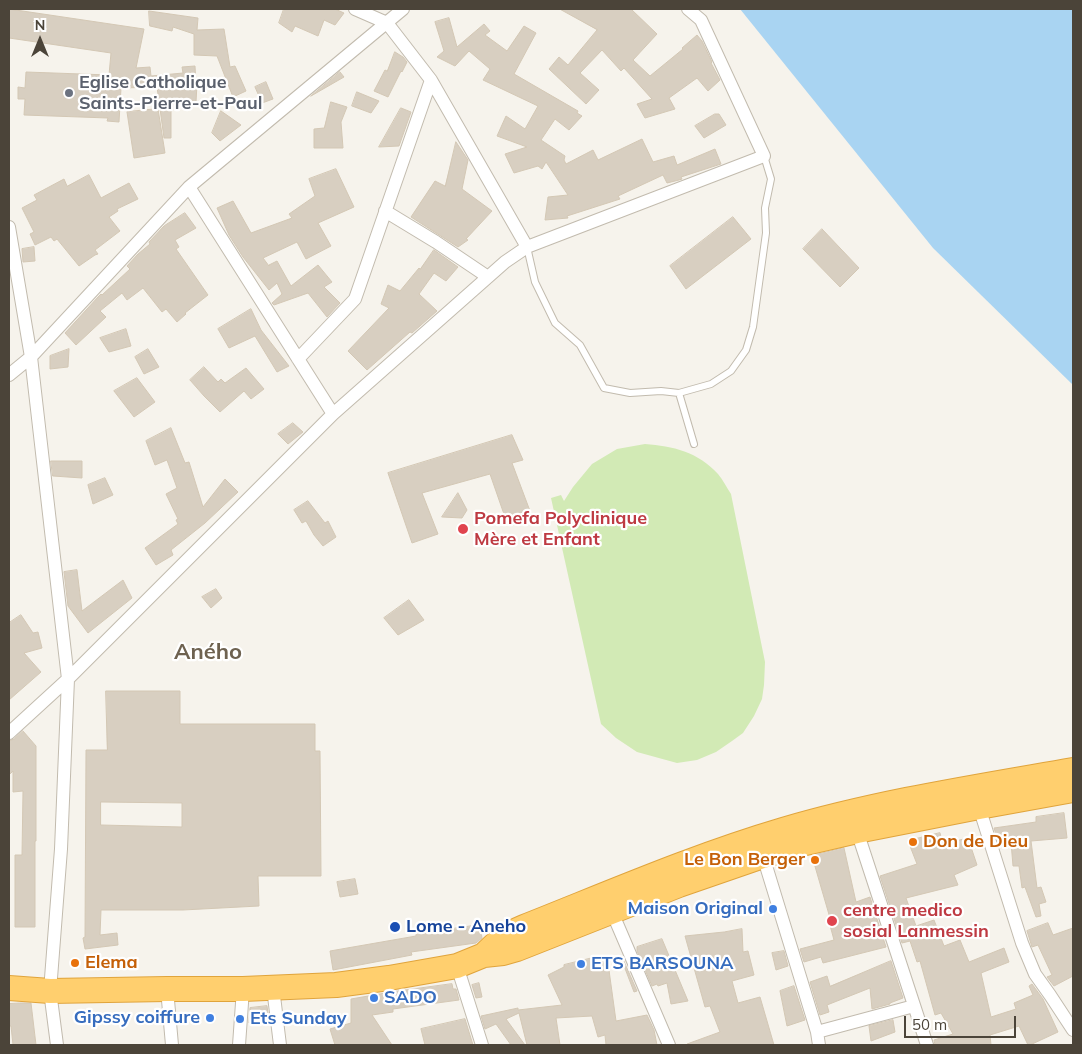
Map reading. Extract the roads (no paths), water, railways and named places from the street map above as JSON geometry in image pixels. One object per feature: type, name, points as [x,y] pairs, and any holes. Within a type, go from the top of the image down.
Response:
[{"type":"highway","points":[[484,955],[499,940],[524,927],[677,867],[776,832],[875,806],[927,795],[1073,770]]},
{"type":"highway","points":[[9,988],[50,991],[243,989],[336,985],[457,966],[484,955],[517,950],[679,885],[763,856],[828,837],[979,806],[1073,790]]},
{"type":"street","points":[[355,9],[387,23],[431,80],[528,247]]},
{"type":"street","points":[[9,375],[31,357],[189,187],[403,9]]},
{"type":"street","points":[[9,733],[68,680],[333,414],[505,262],[528,247],[764,156],[701,20],[688,9]]},
{"type":"street","points":[[298,359],[355,299],[431,80]]},
{"type":"street","points":[[189,187],[333,414]]},
{"type":"street","points":[[385,211],[488,277]]},
{"type":"street","points":[[9,227],[31,357],[68,680],[61,849],[50,991],[57,1045]]},
{"type":"street","points":[[979,806],[1022,944],[1035,974],[1073,1030]]},
{"type":"street","points":[[856,831],[927,1045]]},
{"type":"street","points":[[763,856],[819,1045]]},
{"type":"street","points":[[612,912],[669,1045]]},
{"type":"street","points":[[457,966],[482,1045]]},
{"type":"street","points":[[273,988],[280,1045]]},
{"type":"street","points":[[167,989],[172,1045]]},
{"type":"street","points":[[239,1045],[243,989]]},
{"type":"street","points":[[816,1032],[914,1006]]},
{"type":"lane","points":[[528,247],[535,282],[554,323],[580,345],[604,388],[630,393],[660,391],[679,393],[711,384],[731,371],[746,350],[753,327],[766,233],[765,208],[771,179],[764,156]]},
{"type":"lane","points":[[679,393],[694,444]]},
{"type":"water","points":[[740,9],[1073,9],[1073,385],[933,248]]},
{"type":"place","name":"Eglise Catholique Saints-Pierre-et-Paul","points":[[69,93]]},
{"type":"place","name":"Pomefa Polyclinique Mère et Enfant","points":[[463,529]]},
{"type":"place","name":"Don de Dieu","points":[[913,842]]},
{"type":"place","name":"Le Bon Berger","points":[[815,860]]},
{"type":"place","name":"Maison Original","points":[[773,909]]},
{"type":"place","name":"centre medico sosial Lanmessin","points":[[832,921]]},
{"type":"place","name":"Lome - Aneho","points":[[395,927]]},
{"type":"place","name":"Elema","points":[[75,963]]},
{"type":"place","name":"ETS BARSOUNA","points":[[581,964]]},
{"type":"place","name":"SADO","points":[[374,998]]},
{"type":"place","name":"Gipssy coiffure","points":[[210,1018]]},
{"type":"place","name":"Ets Sunday","points":[[240,1019]]},
{"type":"district","name":"Aného","points":[[208,652]]}]
